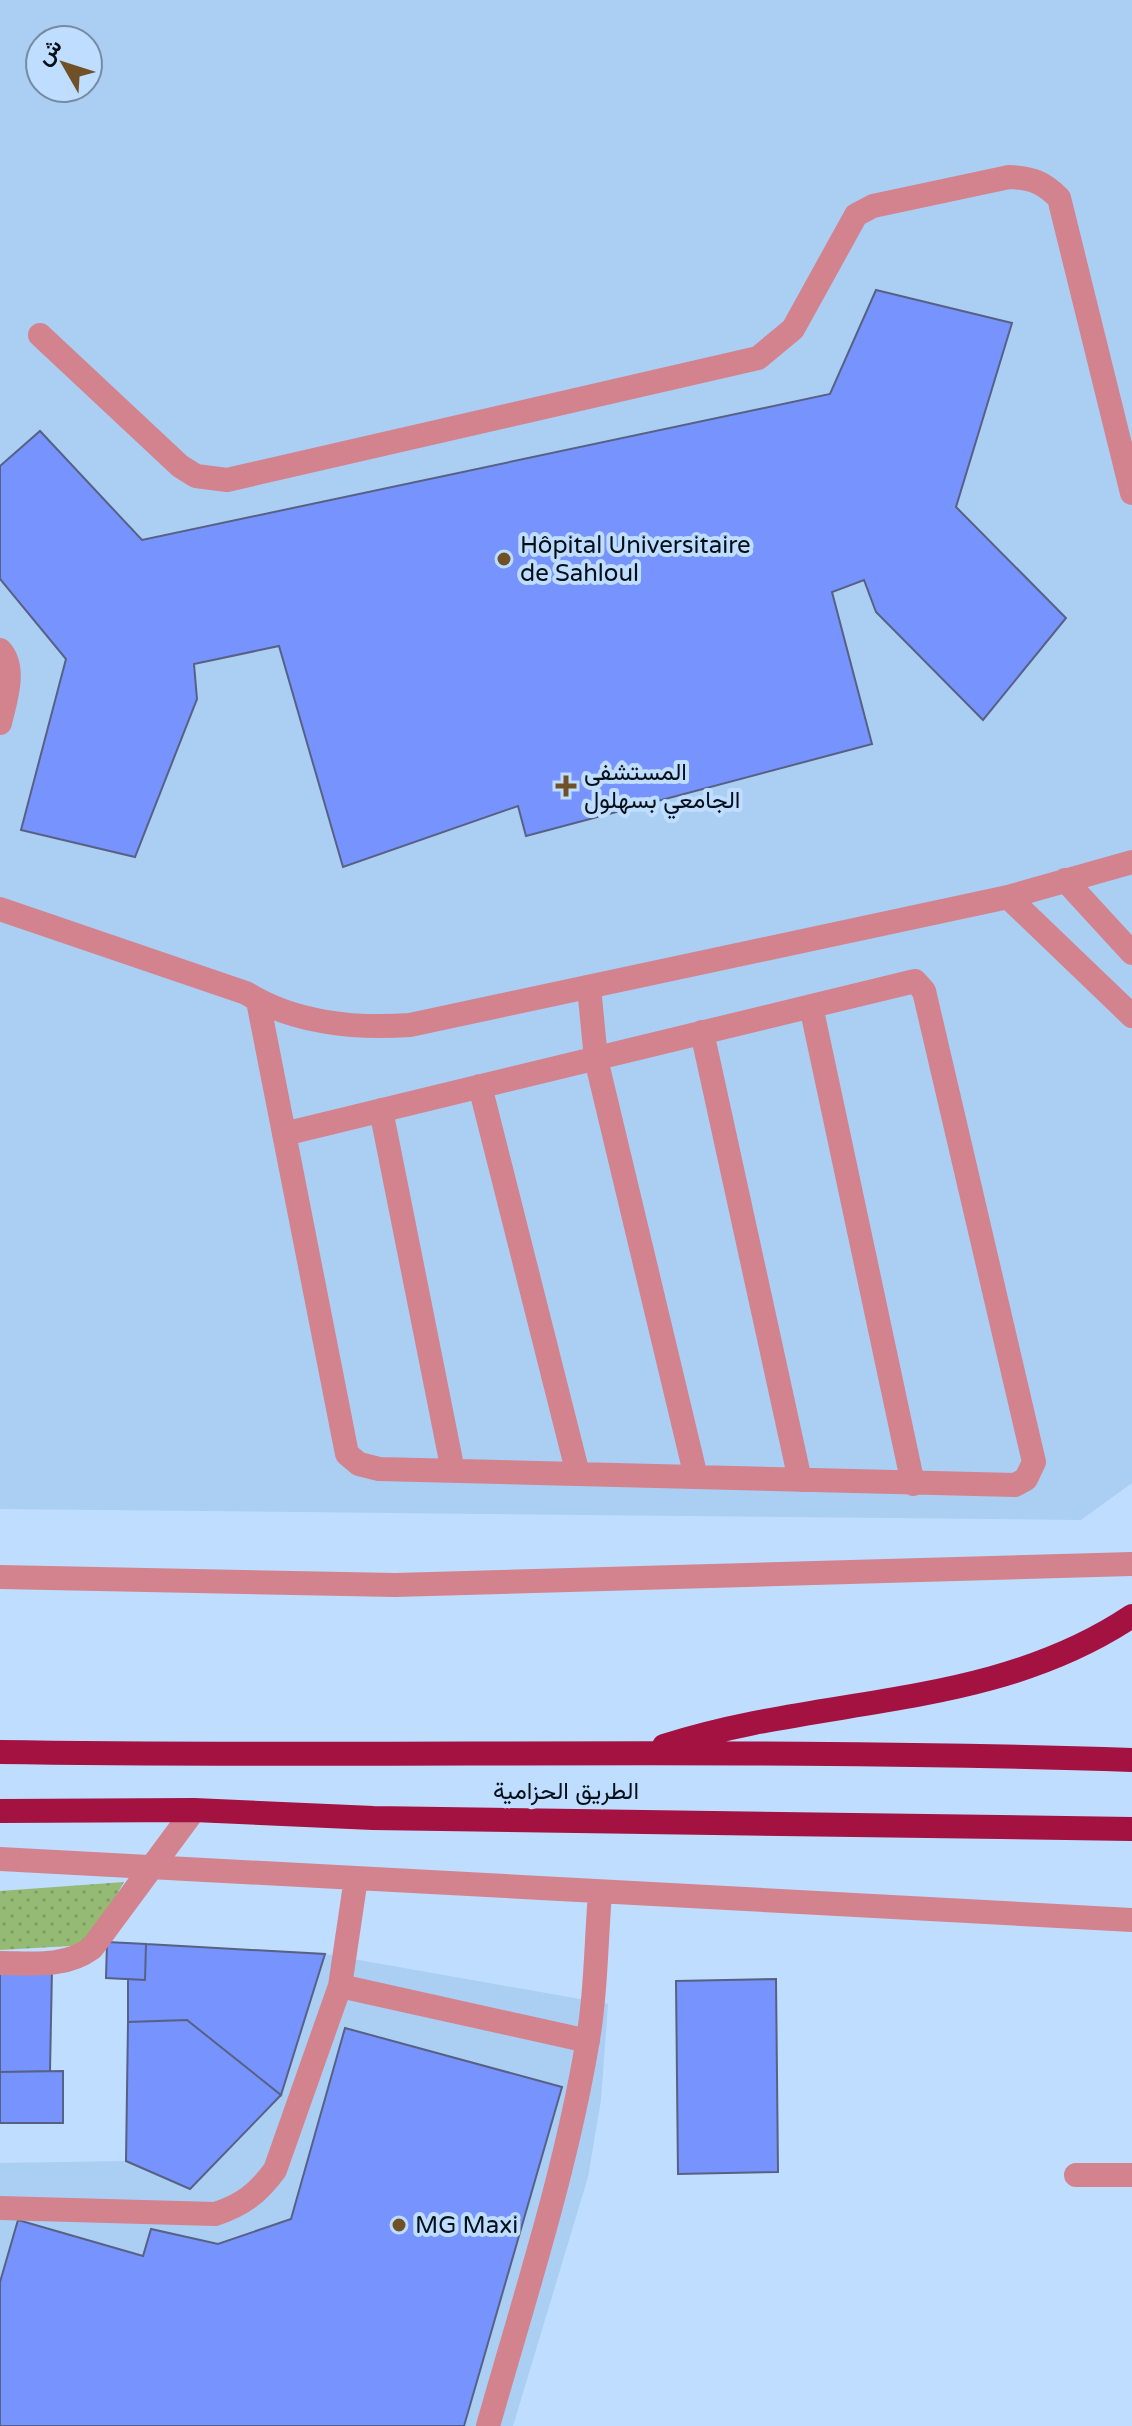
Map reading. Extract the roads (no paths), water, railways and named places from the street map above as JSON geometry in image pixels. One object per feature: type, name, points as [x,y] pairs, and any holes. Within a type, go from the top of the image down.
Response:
[{"type":"highway","points":[[640,1754],[712,1731],[890,1702],[1038,1667],[1104,1635],[1132,1616]]},
{"type":"highway","name":"الطريق الحزامية","points":[[0,1752],[807,1752],[1132,1760]]},
{"type":"highway","name":"الطريق الحزامية","points":[[0,1811],[194,1810],[373,1818],[1132,1829]]},
{"type":"street","points":[[40,335],[180,466],[211,480],[227,480],[758,358],[793,329],[856,215],[873,206],[1009,177],[1031,178],[1046,185],[1059,198],[1132,493]]},
{"type":"street","points":[[0,650],[5,654],[9,682],[0,723]]},
{"type":"street","points":[[0,909],[246,993],[258,1001],[333,1024],[371,1028],[410,1025],[1008,897],[1132,862]]},
{"type":"street","points":[[1065,880],[1132,953]]},
{"type":"street","points":[[1008,897],[1132,1016]]},
{"type":"street","points":[[258,1001],[284,1134],[347,1454],[359,1464],[379,1469],[1015,1485],[1026,1479],[1034,1462],[922,985],[915,981],[284,1134]]},
{"type":"street","points":[[589,987],[596,1059],[696,1477]]},
{"type":"street","points":[[811,1006],[913,1484]]},
{"type":"street","points":[[702,1032],[800,1480]]},
{"type":"street","points":[[480,1086],[578,1474]]},
{"type":"street","points":[[381,1110],[453,1471]]},
{"type":"street","points":[[0,1577],[395,1585],[1132,1564]]},
{"type":"street","points":[[0,1963],[77,1959],[92,1948],[194,1810]]},
{"type":"street","points":[[0,1859],[1132,1920]]},
{"type":"street","points":[[0,2208],[215,2214],[236,2207],[257,2194],[275,2170],[340,1986],[356,1878]]},
{"type":"street","points":[[488,2426],[554,2202],[588,2041],[600,1893]]},
{"type":"street","points":[[340,1986],[588,2041]]},
{"type":"street","points":[[1076,2175],[1132,2175]]},
{"type":"place","name":"Hôpital Universitaire de Sahloul","points":[[504,559]]},
{"type":"place","name":"المستشفى الجامعي بسهلول","points":[[566,786]]},
{"type":"place","name":"MG Maxi","points":[[399,2225]]}]
